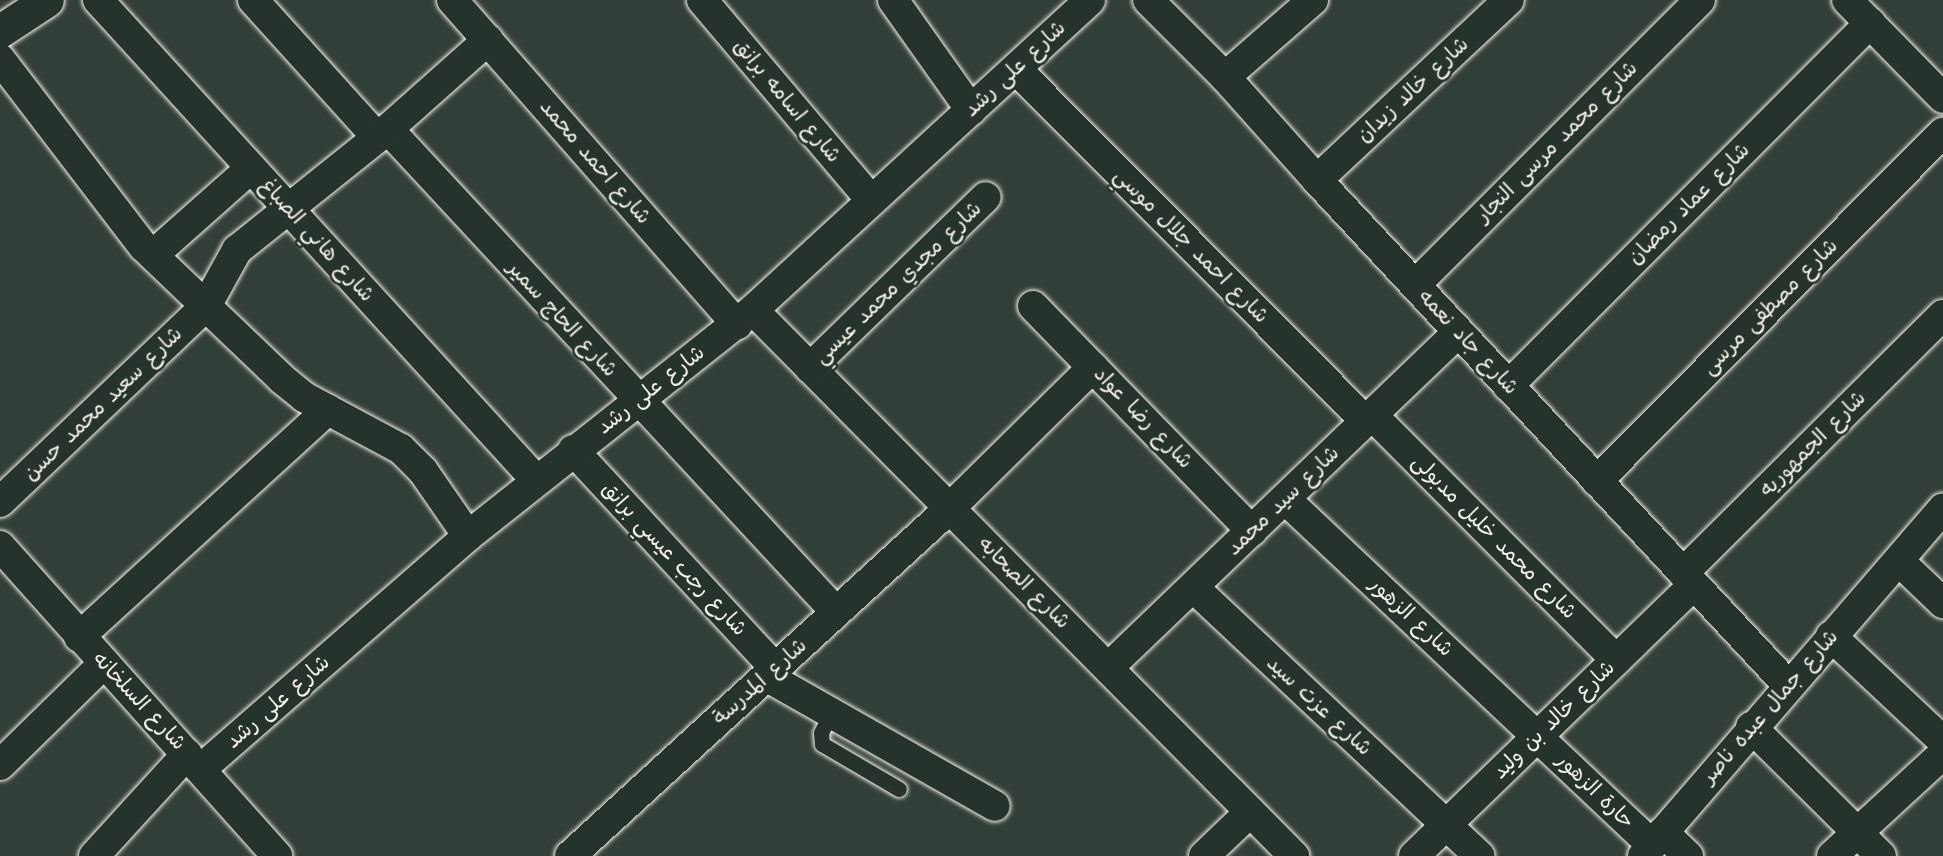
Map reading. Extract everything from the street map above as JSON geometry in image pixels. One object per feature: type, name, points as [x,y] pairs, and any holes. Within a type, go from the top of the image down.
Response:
[{"type":"street","points":[[0,31],[47,0]]},
{"type":"street","name":"شارع هاني الصباغ","points":[[98,0],[536,480]]},
{"type":"street","name":"شارع الحاج سمير","points":[[253,0],[383,133],[836,612]]},
{"type":"street","name":"شارع احمد محمد","points":[[452,0],[745,317]]},
{"type":"street","name":"شارع اسامه برانق","points":[[702,0],[872,201]]},
{"type":"street","points":[[893,0],[971,110]]},
{"type":"street","name":"شارع على رشد","points":[[94,856],[194,762],[573,450],[745,317],[1017,70],[1090,0]]},
{"type":"street","name":"شارع جاد نعمه","points":[[1148,0],[1225,77],[1317,180],[1788,685]]},
{"type":"street","points":[[1225,77],[1313,0]]},
{"type":"street","name":"شارع خالد زيدان","points":[[1317,180],[1509,0]]},
{"type":"street","name":"شارع محمد مرسى النجار","points":[[1415,285],[1700,0]]},
{"type":"street","points":[[1847,0],[1943,98]]},
{"type":"street","name":"شارع عماد رمضان","points":[[1508,386],[1870,23]]},
{"type":"street","name":"شارع سعيد محمد حسن","points":[[0,502],[206,306],[237,250],[383,133],[488,40]]},
{"type":"street","points":[[0,59],[54,125],[114,211],[153,255],[282,379],[328,410],[401,449],[423,471],[468,536]]},
{"type":"street","name":"شارع احمد جلال موسي","points":[[1017,70],[1368,418]]},
{"type":"street","name":"شارع مصطفى مرسى","points":[[1597,481],[1943,133]]},
{"type":"street","points":[[153,255],[251,168]]},
{"type":"street","name":"شارع مجدي محمد عيسي","points":[[810,368],[986,197]]},
{"type":"street","name":"شارع رضا عواد","points":[[1033,306],[1252,531]]},
{"type":"street","name":"شارع الجمهوريه","points":[[1689,579],[1943,315]]},
{"type":"street","name":"شارع الصحابه","points":[[745,317],[810,368],[1294,856]]},
{"type":"street","name":"شارع سيد محمد","points":[[1108,668],[1458,332]]},
{"type":"street","name":"شارع المدرسة","points":[[570,856],[949,508],[1093,367]]},
{"type":"street","points":[[79,637],[328,410]]},
{"type":"street","name":"شارع محمد خليل مدبولى","points":[[1368,418],[1616,660]]},
{"type":"street","name":"شارع رجب عيسي برانق","points":[[573,450],[771,672],[831,713],[995,806]]},
{"type":"street","name":"شارع الزهور","points":[[1285,499],[1538,736]]},
{"type":"street","name":"شارع جمال عبده ناصر","points":[[1653,844],[1751,727],[1899,561],[1943,508]]},
{"type":"street","name":"شارع السلخانه","points":[[0,546],[277,856]]},
{"type":"street","points":[[1899,561],[1943,603]]},
{"type":"street","name":"شارع خالد بن وليد","points":[[1414,856],[1616,660],[1689,579]]},
{"type":"street","name":"شارع عزت سيد","points":[[1193,587],[1479,856]]},
{"type":"street","points":[[1831,636],[1943,741]]},
{"type":"street","points":[[0,765],[104,663]]},
{"type":"street","points":[[1751,727],[1881,856]]},
{"type":"street","name":"حارة الزهور","points":[[1538,736],[1653,844],[1688,856]]},
{"type":"street","points":[[1832,856],[1943,754]]},
{"type":"street","points":[[1204,856],[1250,812]]},
{"type":"lane","points":[[831,713],[821,733],[822,744],[899,789]]}]
